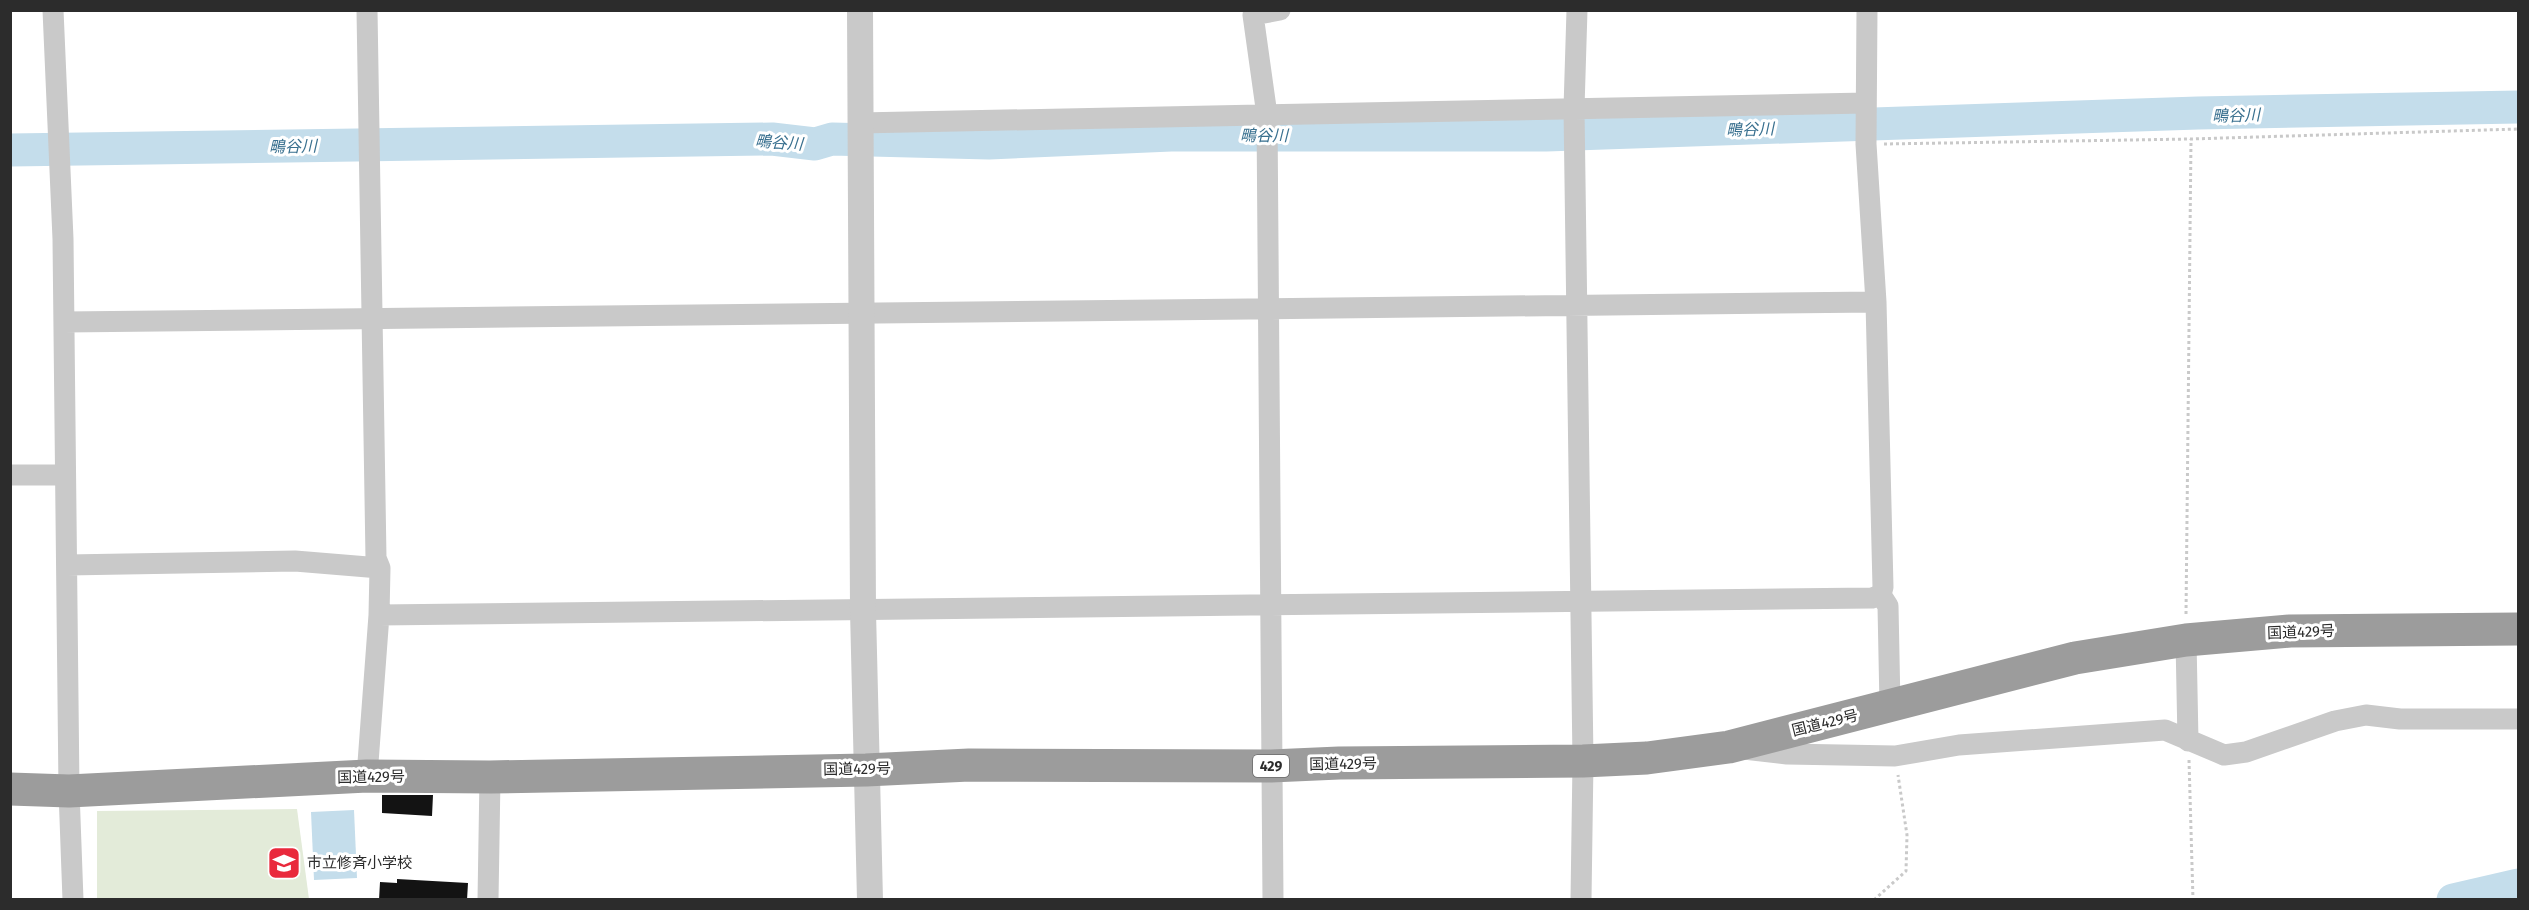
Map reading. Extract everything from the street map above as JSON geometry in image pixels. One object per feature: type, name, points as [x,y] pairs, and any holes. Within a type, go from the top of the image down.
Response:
[{"type":"highway","name":"国道429号","points":[[10,789],[69,791],[367,776],[490,777],[866,770],[969,765],[1271,766],[1647,758],[1729,747],[2075,658],[2186,640],[2290,631],[2518,629]]},
{"type":"street","points":[[52,10],[62,204],[64,475],[73,900]]},
{"type":"street","points":[[367,10],[376,558],[380,568],[379,615],[367,776]]},
{"type":"street","points":[[860,10],[863,610],[870,900]]},
{"type":"street","points":[[1273,900],[1267,115],[1254,13],[1280,10]]},
{"type":"street","points":[[1577,10],[1574,108],[1582,761],[1581,900]]},
{"type":"street","points":[[1867,10],[1866,144],[1876,302],[1883,575],[1881,596],[1887,606],[1890,706]]},
{"type":"street","points":[[859,123],[1866,103]]},
{"type":"street","points":[[64,322],[1876,302]]},
{"type":"street","points":[[10,475],[64,475]]},
{"type":"street","points":[[67,565],[295,561],[380,568]]},
{"type":"street","points":[[379,615],[1270,604],[1580,603],[1881,596]]},
{"type":"street","points":[[2186,640],[2188,741]]},
{"type":"street","points":[[1729,747],[1787,754],[1895,756],[1959,746],[2165,730],[2224,755],[2246,752],[2335,722],[2366,715],[2400,719],[2518,719]]},
{"type":"street","points":[[488,900],[490,777]]},
{"type":"path","points":[[1866,144],[2191,139],[2518,129]]},
{"type":"path","points":[[2186,640],[2191,139]]},
{"type":"path","points":[[2188,741],[2193,900]]},
{"type":"path","points":[[1874,900],[1906,871],[1907,835],[1895,756]]},
{"type":"green space","points":[[297,809],[309,899],[97,899],[97,811]]},
{"type":"water","points":[[354,810],[357,878],[314,880],[311,812]]},
{"type":"building","points":[[382,795],[433,795],[432,816],[382,813]]},
{"type":"building","points":[[397,879],[468,883],[467,900],[379,900],[380,882],[397,883]]},
{"type":"waterway","name":"鴫谷川","points":[[10,150],[772,139],[815,144],[832,139],[989,143],[1171,135],[1546,135],[2198,113],[2518,107]]},
{"type":"waterway","points":[[2453,900],[2518,885]]},
{"type":"place","name":"市立修斉小学校","points":[[284,863]]}]
